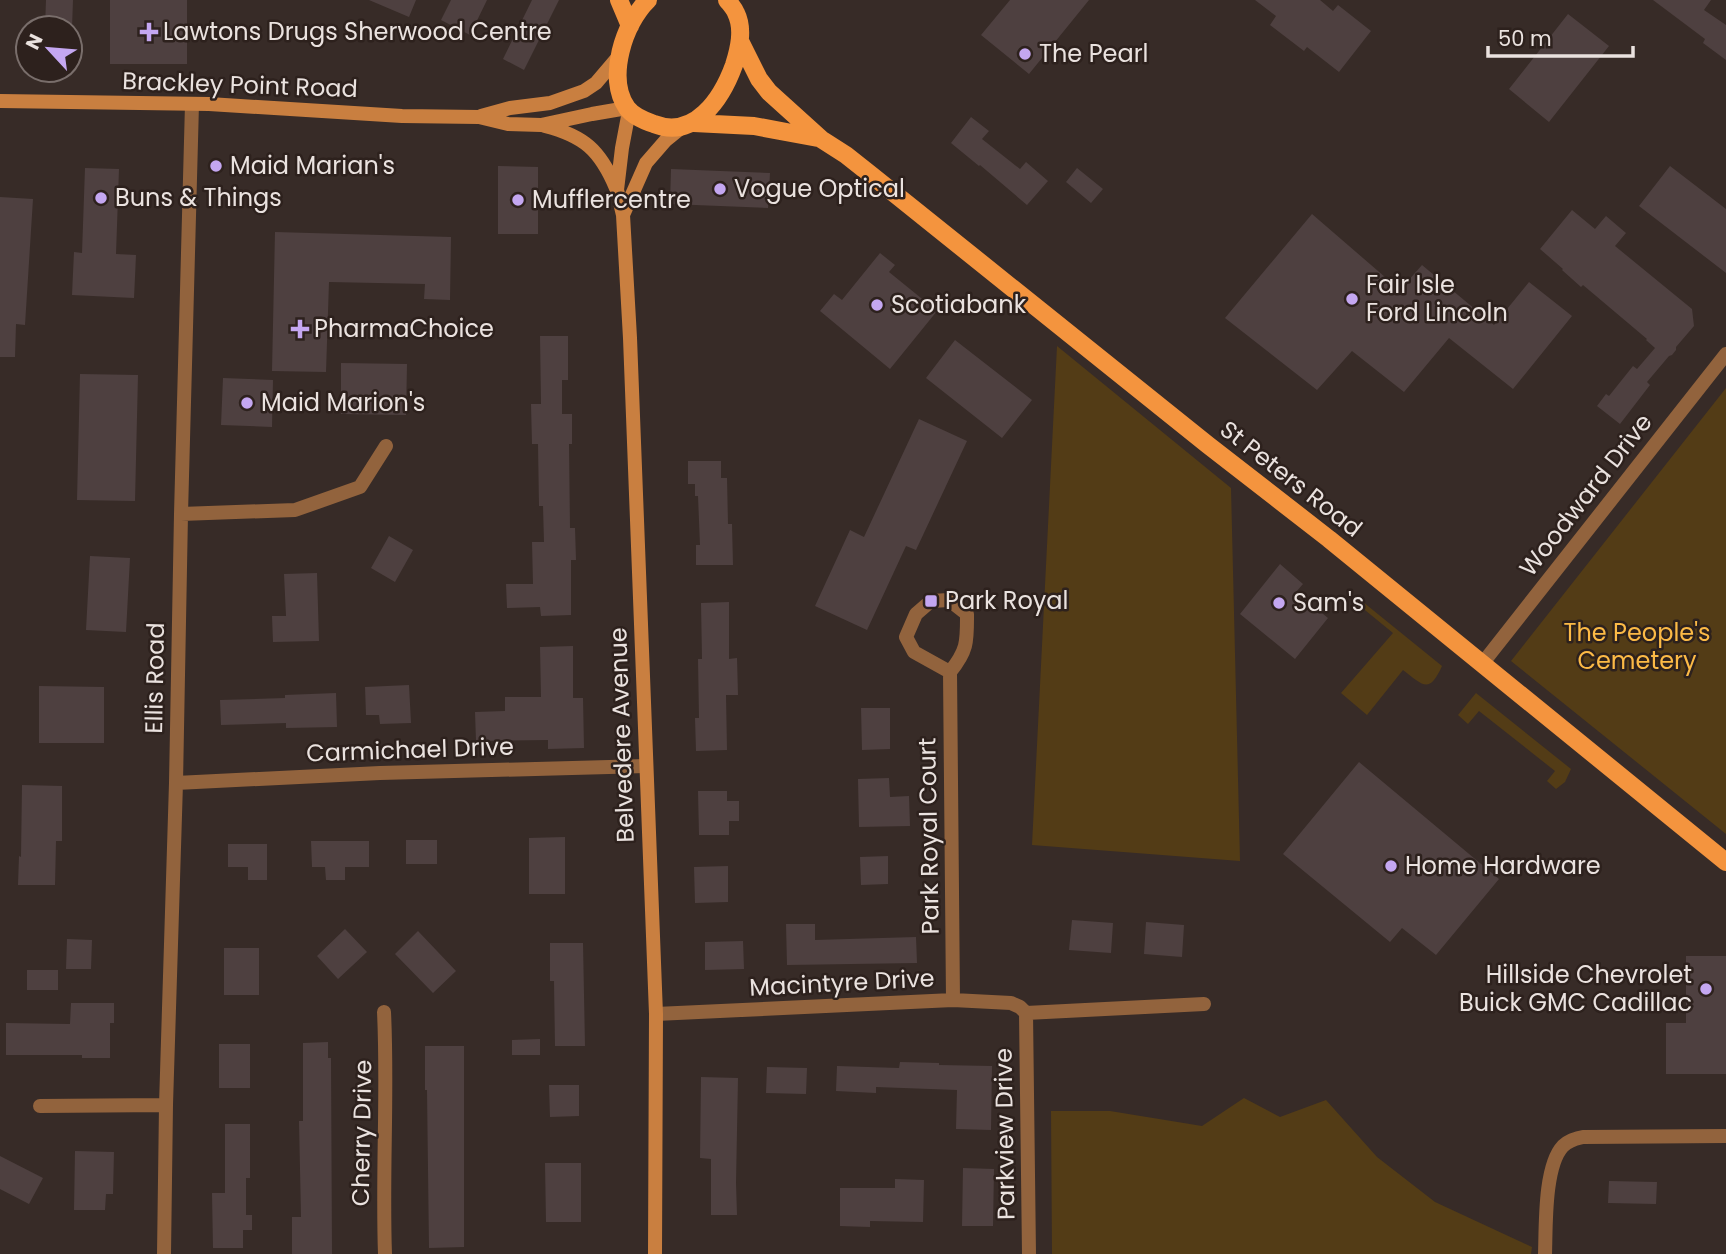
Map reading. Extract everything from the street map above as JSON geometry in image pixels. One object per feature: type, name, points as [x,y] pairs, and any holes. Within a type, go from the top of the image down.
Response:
[{"type":"main road","points":[[619,0],[630,26]]},
{"type":"main road","points":[[628,110],[619,88],[619,57],[630,26],[648,0]]},
{"type":"main road","name":"St Peters Road","points":[[727,0],[736,13],[740,26],[740,41],[759,79],[769,92],[821,139],[880,181],[1329,539],[1726,862]]},
{"type":"main road","points":[[688,125],[706,112],[723,88],[740,41]]},
{"type":"main road","name":"Brackley Point Road","points":[[479,117],[510,108],[550,103],[583,91],[596,83],[619,57]]},
{"type":"main road","name":"Brackley Point Road","points":[[0,101],[192,104],[402,116],[479,117],[508,124],[541,125],[592,114],[628,110]]},
{"type":"main road","name":"St Peters Road","points":[[628,110],[660,126],[754,126],[821,139]]},
{"type":"main road","name":"Belvedere Avenue","points":[[628,110],[617,190],[623,215],[630,338],[656,1014],[655,1254]]},
{"type":"main road","points":[[541,125],[564,131],[589,146],[603,162],[617,190]]},
{"type":"main road","name":"Belvedere Avenue","points":[[623,215],[646,163],[666,139],[688,125]]},
{"type":"street","name":"Ellis Road","points":[[164,1254],[192,104]]},
{"type":"street","name":"Woodward Drive","points":[[1482,664],[1726,354]]},
{"type":"street","points":[[181,514],[295,510],[360,487],[386,446]]},
{"type":"street","points":[[949,600],[967,614],[967,643],[959,661],[950,672],[914,652],[906,637],[916,614],[930,601],[949,600]]},
{"type":"street","name":"Park Royal Court","points":[[950,672],[954,1000]]},
{"type":"street","name":"Carmichael Drive","points":[[176,783],[380,773],[646,766]]},
{"type":"street","name":"Macintyre Drive","points":[[656,1014],[954,1000],[1011,1003],[1026,1013]]},
{"type":"street","points":[[1026,1013],[1204,1004]]},
{"type":"street","name":"Cherry Drive","points":[[384,1012],[384,1254]]},
{"type":"street","name":"Parkview Drive","points":[[1026,1013],[1029,1254]]},
{"type":"street","points":[[40,1106],[166,1105]]},
{"type":"street","points":[[1545,1254],[1549,1185],[1553,1167],[1562,1147],[1572,1140],[1583,1137],[1726,1136]]},
{"type":"green space","points":[[1057,346],[1231,488],[1240,861],[1032,845]]},
{"type":"green space","name":"The People's Cemetery","points":[[1726,388],[1726,834],[1511,661]]},
{"type":"green space","points":[[1363,602],[1442,666],[1429,684],[1421,683],[1403,670],[1367,715],[1341,693],[1393,633],[1360,606]]},
{"type":"green space","points":[[1476,693],[1571,769],[1565,782],[1556,789],[1547,781],[1555,771],[1479,711],[1468,724],[1458,715]]},
{"type":"green space","points":[[1244,1098],[1280,1117],[1326,1100],[1377,1157],[1435,1202],[1532,1247],[1531,1254],[1052,1254],[1051,1111],[1110,1111],[1202,1126]]},
{"type":"building","points":[[46,0],[73,0],[72,14],[46,14]]},
{"type":"building","name":"Lawtons Drugs Sherwood Centre","points":[[110,0],[187,0],[187,64],[110,64]]},
{"type":"building","points":[[369,0],[416,0],[409,17]]},
{"type":"building","points":[[451,0],[487,0],[470,35],[441,20]]},
{"type":"building","points":[[532,0],[559,0],[524,70],[503,59]]},
{"type":"building","name":"The Pearl","points":[[1010,0],[1089,0],[1029,74],[981,35]]},
{"type":"building","points":[[1255,0],[1320,0],[1333,11],[1338,5],[1371,31],[1339,72],[1307,47],[1304,51],[1270,25],[1276,16]]},
{"type":"building","points":[[1653,0],[1711,0],[1704,10],[1726,25],[1726,60],[1703,43],[1705,39]]},
{"type":"building","points":[[1568,14],[1609,46],[1549,122],[1509,89]]},
{"type":"building","points":[[971,117],[989,131],[982,139],[1020,169],[1026,162],[1048,181],[1027,205],[951,143]]},
{"type":"building","name":"Mufflercentre","points":[[498,166],[538,167],[538,234],[498,234]]},
{"type":"building","points":[[1670,166],[1726,209],[1726,273],[1639,206]]},
{"type":"building","points":[[85,168],[119,169],[116,254],[136,255],[134,298],[72,295],[74,252],[82,253]]},
{"type":"building","points":[[1077,168],[1103,189],[1091,203],[1066,182]]},
{"type":"building","name":"Vogue Optical","points":[[671,169],[770,173],[768,208],[670,204]]},
{"type":"building","points":[[0,197],[33,199],[25,325],[16,324],[15,357],[0,357]]},
{"type":"building","points":[[1572,210],[1595,229],[1606,216],[1626,233],[1615,246],[1692,309],[1694,326],[1647,382],[1650,385],[1620,424],[1597,406],[1606,394],[1609,396],[1633,366],[1637,369],[1655,348],[1540,249]]},
{"type":"building","name":"Fair Isle Ford Lincoln","points":[[1312,214],[1400,290],[1422,265],[1494,325],[1529,282],[1572,316],[1513,389],[1449,338],[1404,392],[1352,351],[1317,390],[1225,318]]},
{"type":"building","name":"PharmaChoice","points":[[275,232],[451,237],[450,300],[424,299],[425,284],[329,282],[326,372],[272,371]]},
{"type":"building","name":"Scotiabank","points":[[880,253],[895,265],[889,272],[937,311],[890,369],[820,311],[834,294],[842,300]]},
{"type":"building","points":[[540,336],[568,336],[568,380],[562,380],[562,414],[572,414],[572,444],[569,444],[570,528],[575,528],[576,560],[571,560],[571,615],[541,616],[540,607],[507,608],[506,584],[533,584],[532,542],[544,542],[543,506],[539,506],[538,444],[532,444],[531,404],[541,404]]},
{"type":"building","points":[[955,340],[1032,400],[1002,438],[926,378]]},
{"type":"building","points":[[341,363],[407,364],[406,415],[341,414]]},
{"type":"building","points":[[80,374],[138,375],[135,501],[77,500]]},
{"type":"building","name":"Maid Marion's","points":[[223,378],[273,380],[272,427],[221,425]]},
{"type":"building","points":[[919,419],[967,441],[916,550],[906,546],[867,630],[815,606],[850,530],[864,537]]},
{"type":"building","points":[[688,461],[721,461],[721,478],[727,478],[728,524],[732,524],[733,565],[696,565],[696,545],[700,545],[698,496],[695,496],[695,484],[688,484]]},
{"type":"building","points":[[389,536],[413,550],[395,582],[371,568]]},
{"type":"building","points":[[90,556],[130,558],[126,632],[86,630]]},
{"type":"building","name":"Sam's","points":[[1280,564],[1303,584],[1296,592],[1328,618],[1295,659],[1240,614]]},
{"type":"building","points":[[317,573],[319,641],[273,642],[272,616],[286,616],[284,574]]},
{"type":"building","points":[[729,602],[729,659],[737,658],[738,695],[726,695],[727,750],[696,751],[695,718],[699,718],[698,659],[702,659],[701,603]]},
{"type":"building","points":[[573,646],[573,698],[583,698],[584,748],[548,749],[548,740],[476,741],[475,712],[505,711],[505,697],[541,697],[540,647]]},
{"type":"building","points":[[409,685],[411,723],[380,724],[379,715],[366,715],[365,687]]},
{"type":"building","points":[[39,686],[104,687],[104,743],[39,743]]},
{"type":"building","points":[[336,693],[337,727],[286,728],[286,723],[221,725],[220,700]]},
{"type":"building","points":[[861,708],[890,708],[890,749],[862,750]]},
{"type":"building","name":"Home Hardware","points":[[1359,762],[1499,879],[1436,955],[1402,928],[1390,942],[1283,854]]},
{"type":"building","points":[[889,778],[890,797],[909,796],[910,826],[859,827],[858,779]]},
{"type":"building","points":[[22,785],[62,786],[62,841],[56,841],[55,885],[18,885]]},
{"type":"building","points":[[698,791],[727,791],[727,801],[739,801],[739,821],[729,821],[729,835],[699,835]]},
{"type":"building","points":[[565,837],[565,894],[529,894],[529,838]]},
{"type":"building","points":[[406,840],[437,840],[437,864],[406,864]]},
{"type":"building","points":[[311,841],[369,841],[369,867],[345,867],[345,880],[326,880],[325,867],[312,867]]},
{"type":"building","points":[[228,844],[267,844],[267,880],[248,880],[248,867],[228,867]]},
{"type":"building","points":[[888,856],[888,884],[861,885],[860,857]]},
{"type":"building","points":[[728,866],[728,902],[695,903],[694,867]]},
{"type":"building","points":[[1072,920],[1113,923],[1111,953],[1069,950]]},
{"type":"building","points":[[1146,922],[1184,925],[1182,957],[1144,954]]},
{"type":"building","points":[[786,924],[815,924],[815,940],[916,937],[917,963],[787,965]]},
{"type":"building","points":[[345,929],[367,952],[338,979],[317,956]]},
{"type":"building","points":[[418,931],[456,971],[433,993],[395,954]]},
{"type":"building","points":[[67,939],[92,940],[91,969],[66,969]]},
{"type":"building","points":[[743,941],[744,969],[705,970],[705,942]]},
{"type":"building","points":[[550,943],[583,943],[585,1046],[555,1046],[554,981],[550,981]]},
{"type":"building","points":[[224,948],[259,948],[259,995],[224,995]]},
{"type":"building","name":"Hillside Chevrolet Buick GMC Cadillac","points":[[1686,956],[1726,956],[1726,1074],[1666,1074],[1666,1023],[1686,1023]]},
{"type":"building","points":[[27,970],[58,970],[58,990],[27,990]]},
{"type":"building","points":[[71,1003],[114,1003],[114,1023],[110,1023],[110,1058],[82,1058],[82,1055],[6,1055],[6,1023],[70,1024]]},
{"type":"building","points":[[540,1039],[540,1055],[512,1055],[512,1040]]},
{"type":"building","points":[[328,1042],[328,1058],[331,1058],[332,1254],[292,1254],[292,1217],[301,1217],[299,1121],[303,1121],[303,1043]]},
{"type":"building","points":[[219,1044],[250,1044],[250,1088],[219,1088]]},
{"type":"building","points":[[425,1046],[464,1046],[464,1247],[429,1248]]},
{"type":"building","points":[[900,1062],[992,1066],[991,1130],[956,1129],[957,1090],[876,1087],[876,1093],[836,1091],[837,1066],[899,1068]]},
{"type":"building","points":[[767,1067],[807,1068],[806,1094],[766,1093]]},
{"type":"building","points":[[701,1077],[738,1078],[737,1215],[711,1215],[711,1159],[700,1158]]},
{"type":"building","points":[[549,1085],[579,1085],[579,1116],[550,1117]]},
{"type":"building","points":[[225,1124],[250,1124],[250,1178],[246,1178],[246,1215],[252,1215],[252,1230],[243,1230],[243,1248],[213,1248],[212,1193],[225,1193]]},
{"type":"building","points":[[75,1151],[114,1152],[113,1194],[106,1194],[105,1210],[74,1210]]},
{"type":"building","points":[[0,1156],[43,1178],[29,1204],[0,1189]]},
{"type":"building","points":[[545,1163],[581,1163],[581,1222],[546,1222]]},
{"type":"building","points":[[963,1168],[994,1169],[993,1226],[962,1226]]},
{"type":"building","points":[[895,1179],[924,1180],[923,1222],[870,1221],[870,1227],[840,1226],[840,1188],[895,1188]]},
{"type":"building","points":[[1609,1181],[1657,1182],[1656,1204],[1608,1203]]},
{"type":"place","name":"Lawtons Drugs Sherwood Centre","points":[[149,32]]},
{"type":"place","name":"The Pearl","points":[[1025,54]]},
{"type":"place","name":"Maid Marian's","points":[[216,166]]},
{"type":"place","name":"Vogue Optical","points":[[720,189]]},
{"type":"place","name":"Buns & Things","points":[[101,198]]},
{"type":"place","name":"Mufflercentre","points":[[518,200]]},
{"type":"place","name":"Fair Isle Ford Lincoln","points":[[1352,299]]},
{"type":"place","name":"Scotiabank","points":[[877,305]]},
{"type":"place","name":"PharmaChoice","points":[[300,329]]},
{"type":"place","name":"Maid Marion's","points":[[247,403]]},
{"type":"place","name":"Park Royal","points":[[931,601]]},
{"type":"place","name":"Sam's","points":[[1279,603]]},
{"type":"place","name":"Home Hardware","points":[[1391,866]]},
{"type":"place","name":"Hillside Chevrolet Buick GMC Cadillac","points":[[1706,989]]}]
